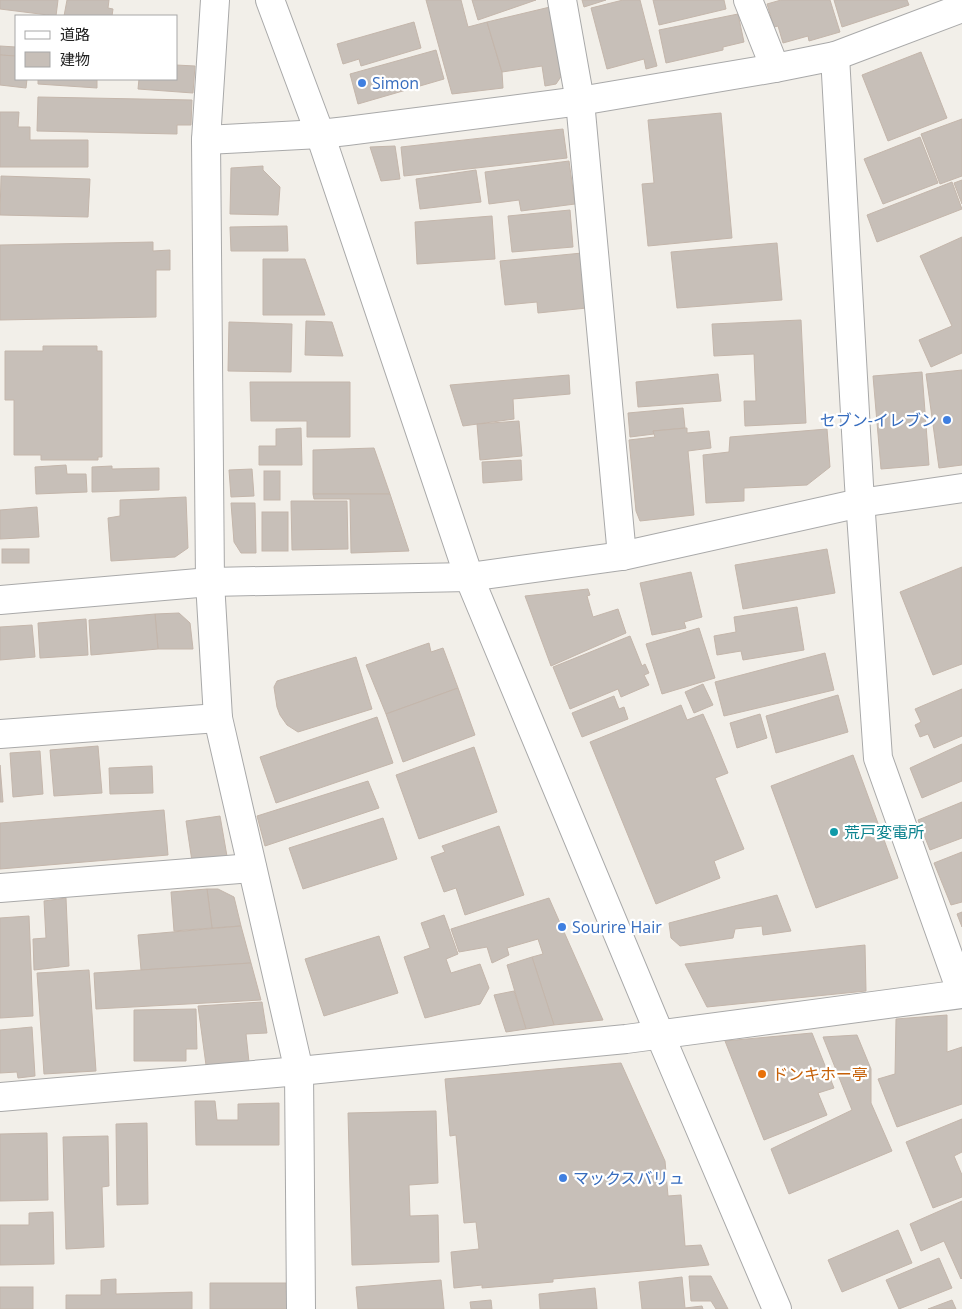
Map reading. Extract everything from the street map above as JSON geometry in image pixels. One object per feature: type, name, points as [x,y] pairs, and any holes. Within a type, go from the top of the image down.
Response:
[{"type":"street","points":[[215,0],[206,140],[210,582],[218,718],[299,1071],[301,1309]]},
{"type":"street","points":[[270,0],[320,134],[469,577],[660,1035],[777,1309]]},
{"type":"street","points":[[562,0],[580,101],[622,556]]},
{"type":"street","points":[[748,0],[775,68]]},
{"type":"street","points":[[206,140],[320,134],[580,101],[775,68],[835,56],[962,8]]},
{"type":"street","points":[[0,1096],[299,1071],[660,1035],[962,994],[878,758],[860,503],[835,56]]},
{"type":"street","points":[[0,600],[210,582],[469,577],[622,556],[860,503],[962,488]]},
{"type":"street","points":[[0,734],[218,718]]},
{"type":"street","points":[[0,888],[252,868]]},
{"type":"building","points":[[0,0],[58,0],[56,15],[0,9]]},
{"type":"building","points":[[67,0],[109,0],[108,8],[113,9],[112,15],[64,15]]},
{"type":"building","points":[[426,0],[461,0],[468,27],[487,22],[502,72],[503,88],[452,94]]},
{"type":"building","points":[[472,0],[536,0],[478,20]]},
{"type":"building","points":[[582,0],[606,0],[584,7]]},
{"type":"building","points":[[623,0],[640,0],[657,66],[646,69],[644,59],[607,69],[591,8]]},
{"type":"building","points":[[653,0],[724,0],[726,9],[659,25]]},
{"type":"building","points":[[781,0],[830,0],[840,32],[809,41],[808,36],[783,43],[778,26],[774,27],[767,4]]},
{"type":"building","points":[[834,0],[907,0],[909,5],[842,27]]},
{"type":"building","points":[[550,7],[564,72],[556,84],[545,86],[542,66],[502,72],[487,22]]},
{"type":"building","points":[[738,14],[744,42],[723,47],[723,50],[666,63],[659,30]]},
{"type":"building","points":[[414,22],[421,48],[361,66],[359,59],[343,64],[337,44]]},
{"type":"building","points":[[0,46],[15,47],[15,56],[0,55]]},
{"type":"building","points":[[436,50],[444,79],[358,104],[350,74]]},
{"type":"building","points":[[921,52],[947,118],[888,141],[862,75]]},
{"type":"building","points":[[0,55],[15,56],[15,80],[27,80],[26,88],[0,85]]},
{"type":"building","points":[[178,65],[195,66],[193,93],[138,89],[139,80],[178,80]]},
{"type":"building","points":[[38,80],[97,80],[97,88],[38,84]]},
{"type":"building","points":[[38,97],[192,100],[191,125],[177,125],[177,134],[37,131]]},
{"type":"building","points":[[0,112],[19,112],[18,127],[30,127],[30,140],[88,140],[88,167],[0,167]]},
{"type":"building","points":[[721,113],[732,238],[648,246],[642,184],[654,183],[648,120]]},
{"type":"building","points":[[962,119],[962,176],[940,184],[921,134]]},
{"type":"building","points":[[563,129],[567,158],[404,176],[401,147]]},
{"type":"building","points":[[920,137],[938,183],[883,204],[864,159]]},
{"type":"building","points":[[395,146],[400,179],[381,181],[370,147]]},
{"type":"building","points":[[569,161],[575,204],[521,211],[519,200],[489,204],[485,172]]},
{"type":"building","points":[[263,166],[263,170],[280,187],[278,215],[230,214],[231,168]]},
{"type":"building","points":[[476,170],[481,202],[420,209],[416,179]]},
{"type":"building","points":[[1,176],[90,179],[88,217],[0,215]]},
{"type":"building","points":[[962,180],[962,204],[954,183]]},
{"type":"building","points":[[952,182],[962,209],[877,242],[867,215]]},
{"type":"building","points":[[570,210],[573,247],[512,252],[508,216]]},
{"type":"building","points":[[492,216],[495,259],[417,264],[415,222]]},
{"type":"building","points":[[287,226],[288,251],[231,251],[230,227]]},
{"type":"building","points":[[962,237],[962,353],[931,367],[919,340],[952,326],[920,256]]},
{"type":"building","points":[[153,242],[153,251],[170,250],[170,270],[156,270],[156,317],[0,320],[0,245]]},
{"type":"building","points":[[777,243],[782,300],[677,308],[671,252]]},
{"type":"building","points":[[582,253],[587,308],[538,313],[537,302],[505,305],[500,261]]},
{"type":"building","points":[[263,259],[305,259],[325,315],[263,315]]},
{"type":"building","points":[[801,320],[806,423],[745,426],[744,401],[756,401],[754,354],[714,356],[712,324]]},
{"type":"building","points":[[306,321],[332,322],[343,356],[305,355]]},
{"type":"building","points":[[229,322],[292,324],[291,372],[228,371]]},
{"type":"building","points":[[43,346],[97,346],[97,351],[102,351],[102,457],[98,457],[98,460],[41,460],[41,455],[14,455],[14,400],[5,400],[5,351],[43,351]]},
{"type":"building","name":"セブン-イレブン","points":[[962,370],[962,465],[939,468],[926,374]]},
{"type":"building","points":[[922,372],[929,465],[881,469],[873,376]]},
{"type":"building","points":[[718,374],[721,401],[638,407],[636,382]]},
{"type":"building","points":[[569,375],[570,394],[513,399],[514,419],[463,426],[450,385]]},
{"type":"building","points":[[250,382],[350,382],[350,437],[307,437],[307,421],[251,421]]},
{"type":"building","points":[[683,408],[685,428],[653,431],[654,434],[630,437],[628,413]]},
{"type":"building","points":[[519,421],[522,456],[480,460],[477,424]]},
{"type":"building","points":[[301,428],[302,465],[259,465],[259,446],[276,446],[276,429]]},
{"type":"building","points":[[687,428],[687,433],[709,431],[711,448],[688,451],[694,515],[640,521],[636,511],[629,440],[655,437],[653,431]]},
{"type":"building","points":[[827,429],[830,467],[807,485],[744,488],[744,501],[706,503],[703,455],[729,452],[730,437]]},
{"type":"building","points":[[374,448],[390,494],[313,494],[313,450]]},
{"type":"building","points":[[521,460],[522,480],[483,483],[482,462]]},
{"type":"building","points":[[66,465],[67,474],[86,474],[87,492],[36,494],[35,467]]},
{"type":"building","points":[[112,466],[112,469],[159,468],[159,490],[92,492],[92,467]]},
{"type":"building","points":[[252,469],[254,496],[231,497],[229,470]]},
{"type":"building","points":[[264,471],[280,471],[280,500],[264,500]]},
{"type":"building","points":[[313,494],[390,494],[409,551],[351,553],[350,499],[314,499]]},
{"type":"building","points":[[186,497],[188,548],[175,557],[111,561],[108,518],[120,516],[120,500]]},
{"type":"building","points":[[291,501],[347,501],[348,549],[292,550]]},
{"type":"building","points":[[231,503],[255,503],[256,553],[241,553],[234,542]]},
{"type":"building","points":[[37,507],[39,537],[0,539],[0,510]]},
{"type":"building","points":[[262,512],[288,512],[288,551],[262,551]]},
{"type":"building","points":[[2,549],[29,549],[29,563],[2,563]]},
{"type":"building","points":[[827,549],[835,593],[743,609],[735,565]]},
{"type":"building","points":[[962,567],[962,664],[933,675],[900,592]]},
{"type":"building","points":[[691,572],[702,617],[684,622],[686,628],[652,635],[640,583]]},
{"type":"building","points":[[588,589],[590,595],[587,596],[593,617],[618,609],[626,633],[551,666],[525,596]]},
{"type":"building","points":[[797,607],[804,650],[743,660],[741,651],[717,655],[714,636],[736,632],[734,617]]},
{"type":"building","points":[[179,613],[190,623],[193,649],[158,649],[155,614]]},
{"type":"building","points":[[155,614],[158,649],[91,655],[89,620]]},
{"type":"building","points":[[86,619],[88,655],[40,658],[38,623]]},
{"type":"building","points":[[32,625],[35,657],[0,660],[0,627]]},
{"type":"building","points":[[699,628],[715,678],[662,694],[646,644]]},
{"type":"building","points":[[630,636],[642,666],[645,664],[649,673],[644,675],[649,685],[621,697],[618,689],[570,709],[553,667]]},
{"type":"building","points":[[429,643],[431,652],[443,648],[458,688],[386,714],[366,665]]},
{"type":"building","points":[[825,653],[834,690],[724,716],[715,682]]},
{"type":"building","points":[[356,657],[372,709],[298,732],[287,725],[277,707],[274,687],[277,681]]},
{"type":"building","points":[[703,684],[713,705],[694,713],[685,692]]},
{"type":"building","points":[[458,688],[475,735],[403,762],[386,714]]},
{"type":"building","points":[[962,689],[962,736],[934,748],[928,734],[920,737],[915,725],[921,722],[915,709]]},
{"type":"building","points":[[838,695],[848,732],[776,753],[766,716]]},
{"type":"building","points":[[614,696],[619,709],[624,707],[628,719],[582,737],[572,713]]},
{"type":"building","points":[[681,705],[687,720],[703,714],[711,732],[728,773],[715,778],[744,849],[714,861],[720,878],[656,904],[590,742]]},
{"type":"building","points":[[760,714],[767,738],[737,748],[730,723]]},
{"type":"building","points":[[377,717],[393,763],[276,803],[260,757]]},
{"type":"building","points":[[962,744],[962,781],[922,798],[910,768]]},
{"type":"building","points":[[98,746],[102,793],[54,796],[50,750]]},
{"type":"building","points":[[474,747],[497,812],[419,839],[396,775]]},
{"type":"building","points":[[40,751],[43,794],[13,797],[10,753]]},
{"type":"building","name":"荒戸変電所","points":[[853,755],[898,878],[816,908],[771,786]]},
{"type":"building","points":[[0,765],[3,802],[0,802]]},
{"type":"building","points":[[152,766],[153,793],[110,794],[109,768]]},
{"type":"building","points":[[368,781],[379,808],[265,846],[257,816]]},
{"type":"building","points":[[962,802],[962,838],[930,850],[918,820]]},
{"type":"building","points":[[164,810],[168,855],[0,869],[0,823]]},
{"type":"building","points":[[220,816],[228,862],[193,868],[186,821]]},
{"type":"building","points":[[383,818],[397,859],[303,889],[289,848]]},
{"type":"building","points":[[499,826],[524,895],[465,915],[456,888],[444,892],[431,857],[445,852],[442,846]]},
{"type":"building","points":[[962,852],[962,902],[951,905],[934,863]]},
{"type":"building","points":[[207,889],[218,889],[234,897],[241,926],[212,928]]},
{"type":"building","points":[[207,889],[212,928],[174,931],[171,892]]},
{"type":"building","points":[[777,895],[791,931],[763,935],[762,926],[735,929],[733,938],[680,946],[671,938],[669,923]]},
{"type":"building","points":[[66,898],[69,966],[34,970],[33,939],[46,938],[44,901]]},
{"type":"building","points":[[549,898],[603,1020],[554,1025],[532,957],[543,954],[538,939],[507,948],[509,955],[492,963],[487,947],[459,952],[451,929]]},
{"type":"building","points":[[962,912],[962,927],[957,914]]},
{"type":"building","points":[[444,915],[458,954],[446,959],[451,973],[480,964],[489,988],[480,1004],[425,1018],[404,957],[430,948],[421,923]]},
{"type":"building","points":[[29,916],[33,1016],[0,1018],[0,918]]},
{"type":"building","points":[[241,926],[251,963],[141,970],[138,935]]},
{"type":"building","points":[[379,936],[398,993],[324,1016],[305,959]]},
{"type":"building","points":[[865,945],[866,991],[707,1007],[685,964]]},
{"type":"building","points":[[532,957],[554,1025],[526,1029],[507,965]]},
{"type":"building","points":[[251,963],[261,1000],[96,1009],[94,973]]},
{"type":"building","points":[[89,970],[96,1071],[44,1074],[37,973]]},
{"type":"building","points":[[514,991],[526,1029],[506,1032],[494,995]]},
{"type":"building","points":[[262,1002],[267,1033],[246,1034],[249,1062],[206,1065],[198,1006]]},
{"type":"building","points":[[196,1009],[197,1049],[186,1049],[186,1061],[134,1061],[134,1010]]},
{"type":"building","points":[[947,1015],[947,1052],[962,1047],[962,1104],[897,1127],[878,1079],[895,1074],[896,1019]]},
{"type":"building","points":[[32,1027],[35,1076],[18,1078],[17,1072],[0,1073],[0,1030]]},
{"type":"building","points":[[812,1033],[834,1088],[818,1093],[827,1115],[764,1140],[725,1041]]},
{"type":"building","points":[[857,1035],[871,1069],[871,1103],[892,1151],[789,1194],[771,1149],[852,1110],[823,1037]]},
{"type":"building","name":"マックスバリュ","points":[[621,1063],[665,1161],[668,1196],[681,1195],[685,1246],[701,1245],[709,1265],[553,1279],[553,1282],[482,1288],[482,1285],[454,1288],[451,1252],[479,1249],[476,1222],[464,1223],[456,1135],[450,1136],[445,1079]]},
{"type":"building","points":[[195,1101],[215,1101],[217,1120],[238,1120],[238,1104],[279,1103],[279,1145],[196,1145]]},
{"type":"building","points":[[436,1111],[438,1183],[409,1185],[410,1216],[438,1215],[439,1262],[352,1265],[348,1113]]},
{"type":"building","points":[[962,1119],[962,1152],[954,1156],[962,1175],[962,1197],[933,1208],[906,1142]]},
{"type":"building","points":[[147,1123],[148,1204],[117,1205],[116,1124]]},
{"type":"building","points":[[47,1133],[48,1200],[0,1201],[0,1134]]},
{"type":"building","points":[[108,1136],[109,1186],[102,1187],[104,1247],[66,1249],[63,1137]]},
{"type":"building","points":[[962,1201],[961,1279],[944,1241],[921,1251],[910,1224]]},
{"type":"building","points":[[53,1212],[54,1264],[0,1265],[0,1225],[29,1225],[29,1213]]},
{"type":"building","points":[[898,1230],[912,1263],[842,1292],[828,1260]]},
{"type":"building","points":[[939,1258],[952,1288],[899,1309],[886,1280]]},
{"type":"building","points":[[689,1276],[711,1276],[728,1309],[716,1309],[711,1301],[691,1301]]},
{"type":"building","points":[[682,1277],[685,1308],[702,1306],[703,1309],[642,1309],[639,1282]]},
{"type":"building","points":[[116,1279],[116,1294],[192,1292],[192,1309],[66,1309],[66,1295],[101,1295],[101,1280]]},
{"type":"building","points":[[441,1280],[444,1309],[358,1309],[356,1287]]},
{"type":"building","points":[[210,1283],[286,1283],[287,1309],[210,1309]]},
{"type":"building","points":[[0,1287],[33,1287],[33,1309],[0,1309]]},
{"type":"building","points":[[595,1288],[597,1309],[540,1309],[539,1294]]},
{"type":"building","points":[[491,1300],[492,1309],[471,1309],[470,1302]]},
{"type":"building","points":[[952,1300],[956,1309],[928,1309]]},
{"type":"place","name":"Simon","points":[[362,83]]},
{"type":"place","name":"セブン-イレブン","points":[[947,420]]},
{"type":"place","name":"荒戸変電所","points":[[834,832]]},
{"type":"place","name":"Sourire Hair","points":[[562,927]]},
{"type":"place","name":"ドンキホー亭","points":[[762,1074]]},
{"type":"place","name":"マックスバリュ","points":[[563,1178]]}]
